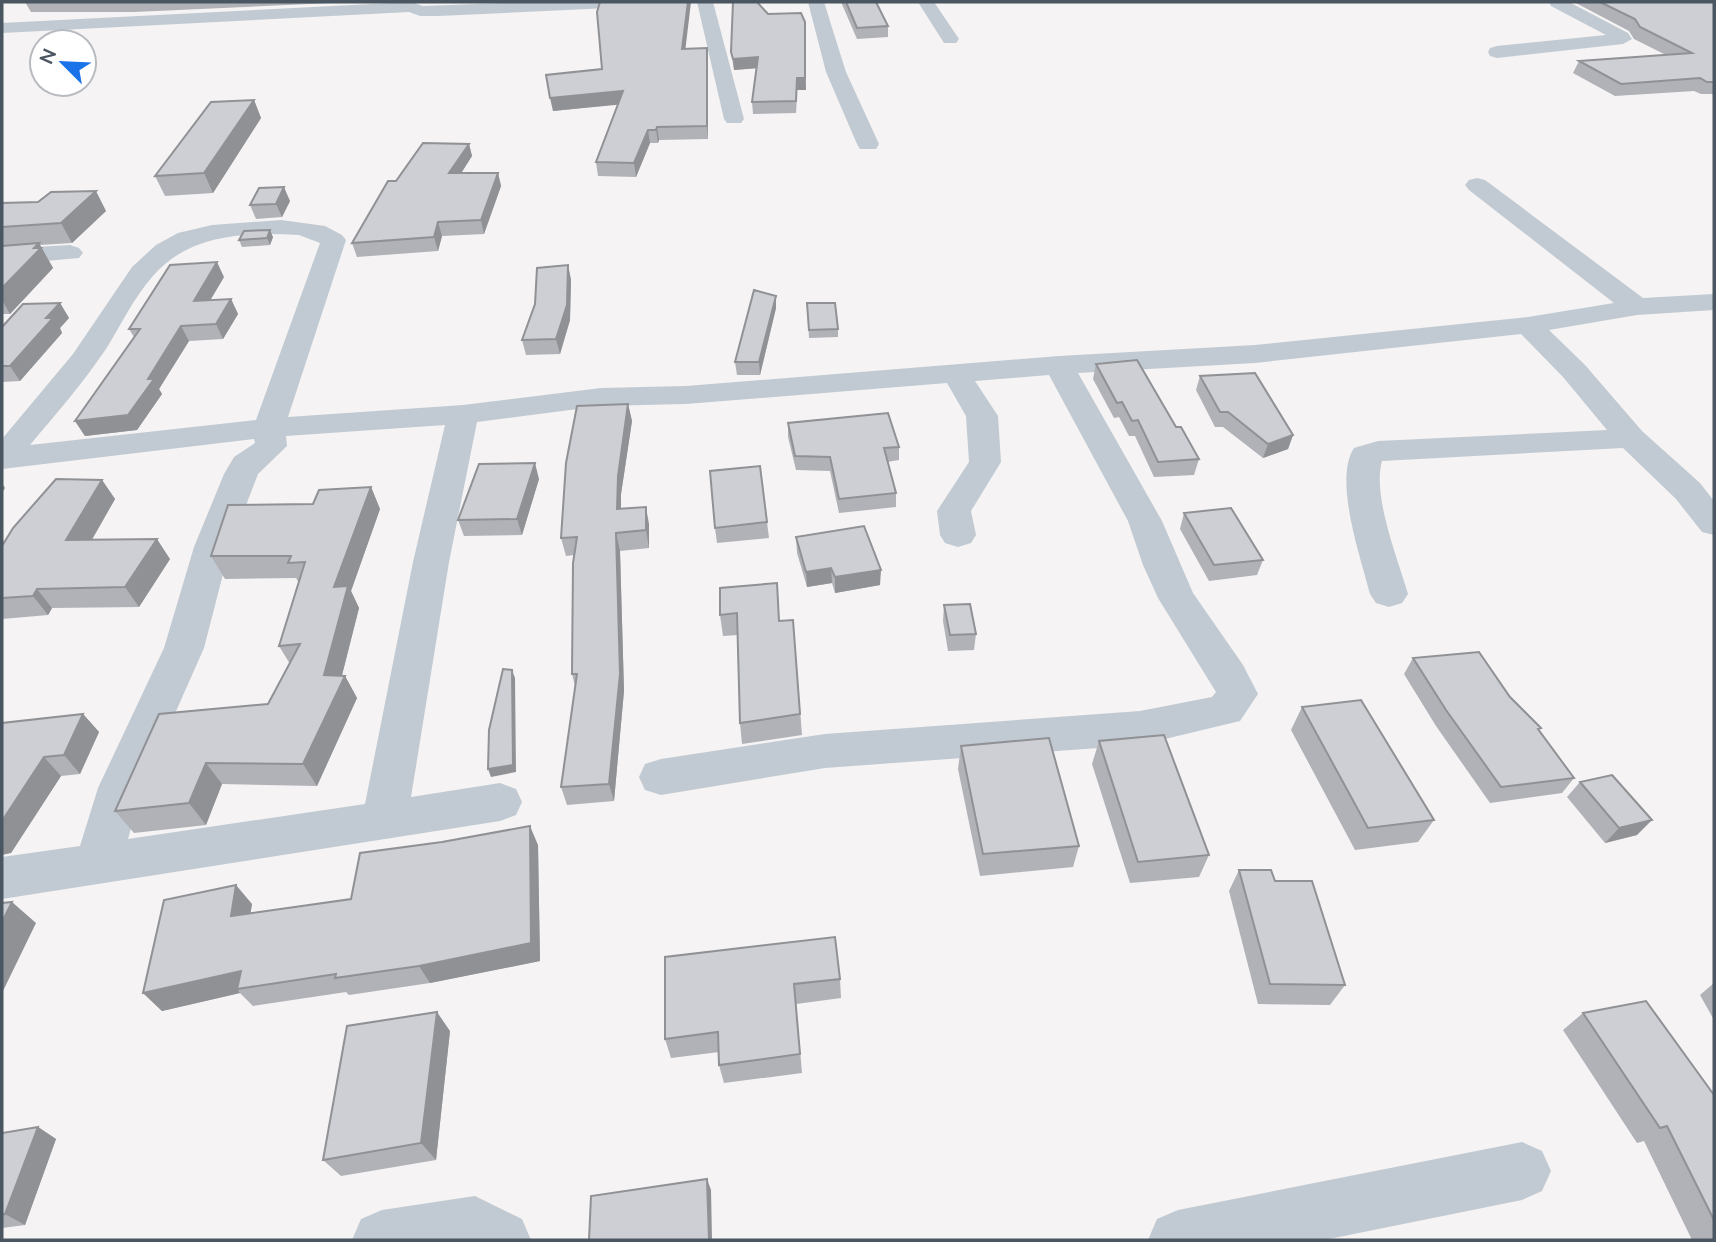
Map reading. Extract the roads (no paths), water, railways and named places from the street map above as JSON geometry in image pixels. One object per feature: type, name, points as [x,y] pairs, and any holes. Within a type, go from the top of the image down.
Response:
[{"type":"street","points":[[2,28],[412,5],[438,11],[630,2]]},
{"type":"street","points":[[705,2],[734,119]]},
{"type":"street","points":[[816,2],[841,85],[868,144]]},
{"type":"street","points":[[926,2],[950,39]]},
{"type":"street","points":[[1497,52],[1623,39],[1557,2]]},
{"type":"street","points":[[1477,185],[1637,307]]},
{"type":"street","points":[[2,459],[83,360],[149,263],[166,249],[187,238],[248,229],[307,227],[319,230],[333,240],[269,429],[271,446],[246,464],[241,474],[212,547],[184,648],[120,788],[99,864]]},
{"type":"street","points":[[2,257],[70,253]]},
{"type":"street","points":[[2,459],[269,429],[463,414],[601,397],[685,396],[1059,365],[1255,354],[1528,324],[1637,307],[1714,302]]},
{"type":"street","points":[[1528,324],[1574,370],[1631,438],[1678,481],[1714,524]]},
{"type":"street","points":[[661,777],[825,751],[1140,727],[1225,710],[1237,694],[1229,676],[1177,598],[1161,565],[1145,521],[1059,365]]},
{"type":"street","points":[[956,374],[982,416],[985,462],[954,511],[958,535]]},
{"type":"street","points":[[385,820],[431,562],[463,414]]},
{"type":"street","points":[[1389,594],[1366,502],[1363,462],[1366,455],[1378,452],[1631,438]]},
{"type":"street","points":[[2,878],[500,802]]},
{"type":"street","points":[[1178,1240],[1522,1171]]},
{"type":"street","points":[[382,1240],[474,1226],[501,1240]]}]
